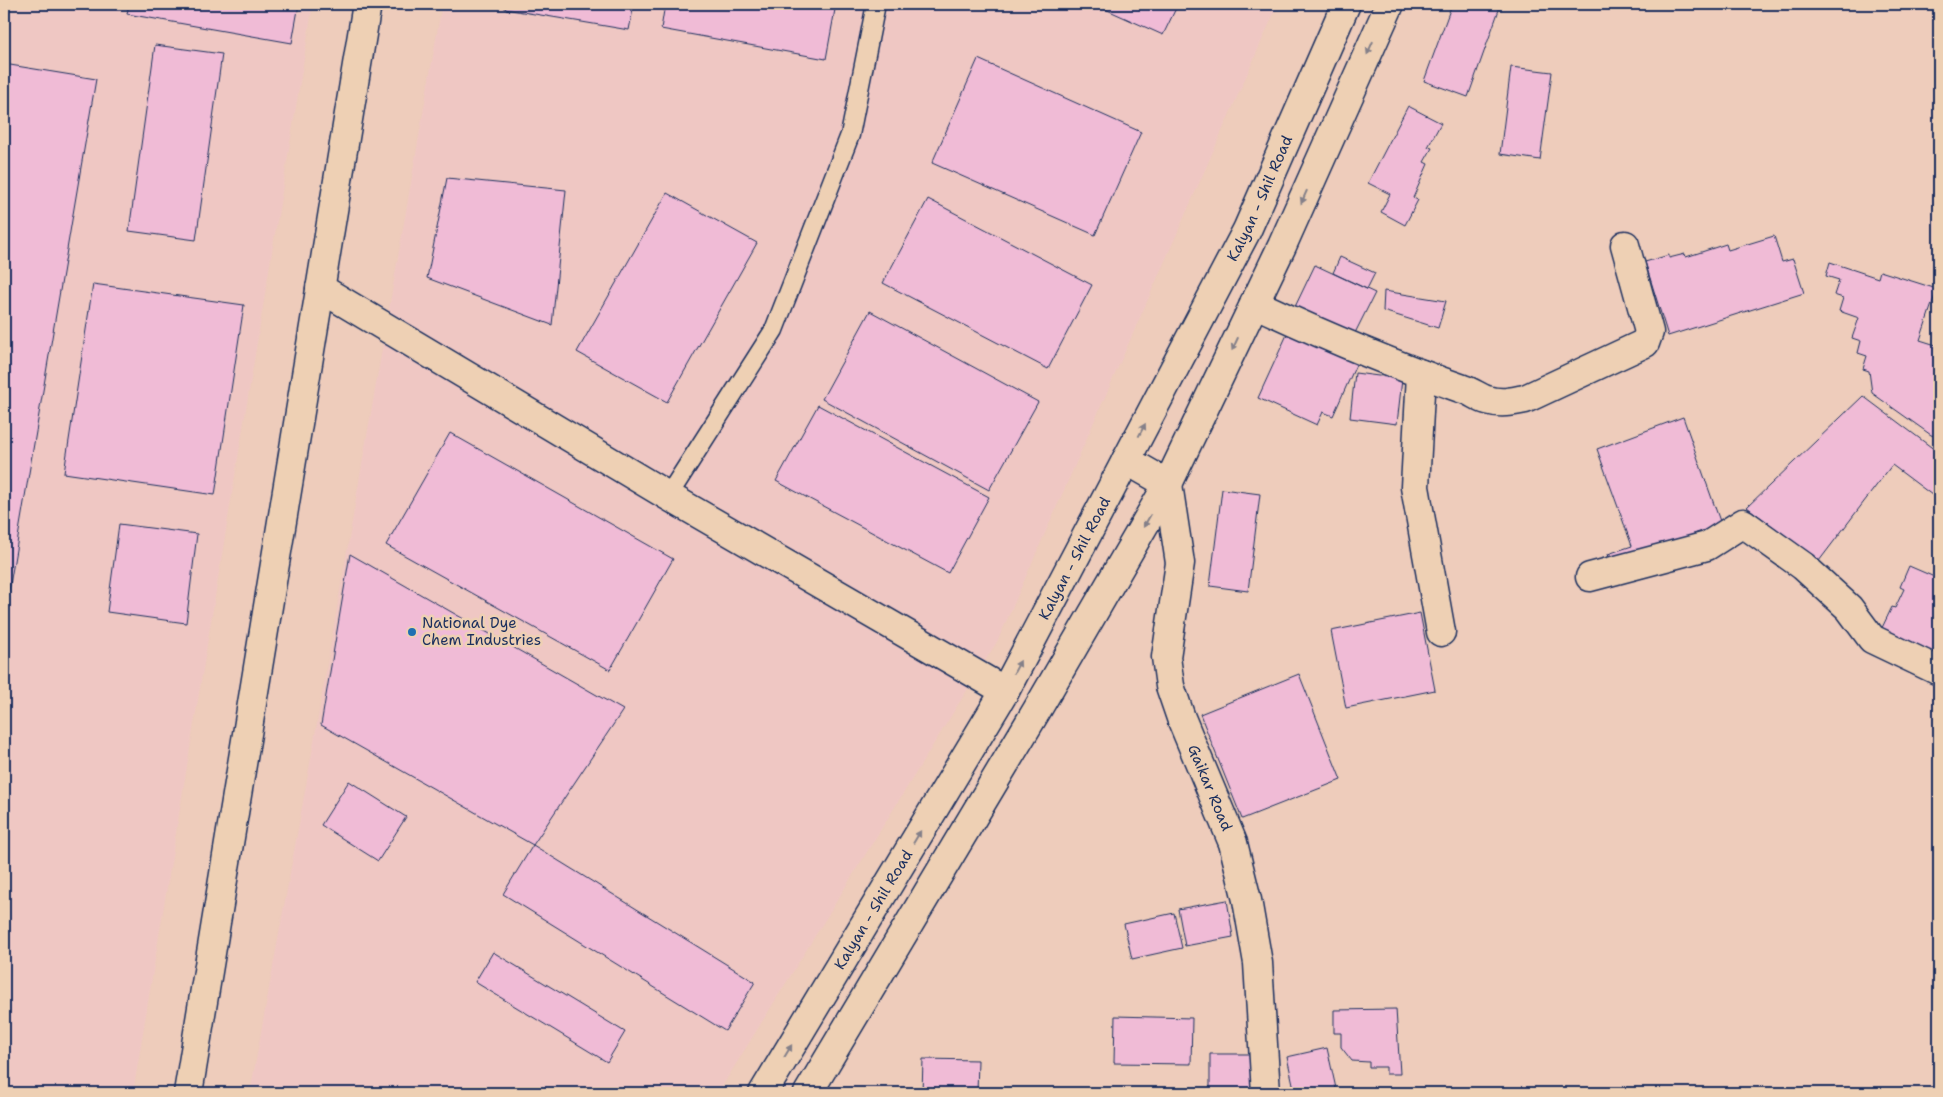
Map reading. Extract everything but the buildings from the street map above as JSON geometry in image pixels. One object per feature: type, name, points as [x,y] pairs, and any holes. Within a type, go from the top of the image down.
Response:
[{"type":"street","points":[[188,1093],[367,4]]},
{"type":"street","name":"Kalyan - Shil Road","points":[[763,1093],[1005,691],[1247,230],[1346,4]]},
{"type":"street","points":[[808,1093],[1038,710],[1168,484],[1282,246],[1390,4]]},
{"type":"street","points":[[1254,303],[1319,333],[1421,374],[1468,390],[1486,400],[1506,403],[1524,399],[1645,342],[1649,332],[1625,245]]},
{"type":"street","points":[[320,288],[668,496],[1005,691]]},
{"type":"street","points":[[1421,374],[1415,487],[1441,632]]},
{"type":"street","points":[[1126,460],[1168,484]]},
{"type":"street","name":"Gaikar Road","points":[[1168,484],[1180,562],[1166,657],[1170,686],[1181,718],[1233,842],[1247,900],[1258,963],[1266,1093]]},
{"type":"street","points":[[1590,577],[1707,546],[1743,523],[1803,566],[1849,608],[1872,639],[1939,671]]},
{"type":"lane","points":[[668,496],[774,330],[850,135],[876,4]]},
{"type":"shaded area","points":[[4,4],[313,4],[133,1093],[4,1093]]},
{"type":"shaded area","points":[[442,4],[1278,4],[998,640],[718,1093],[250,1093],[311,758]]},
{"type":"place","name":"National Dye Chem Industries","points":[[412,632]]}]
